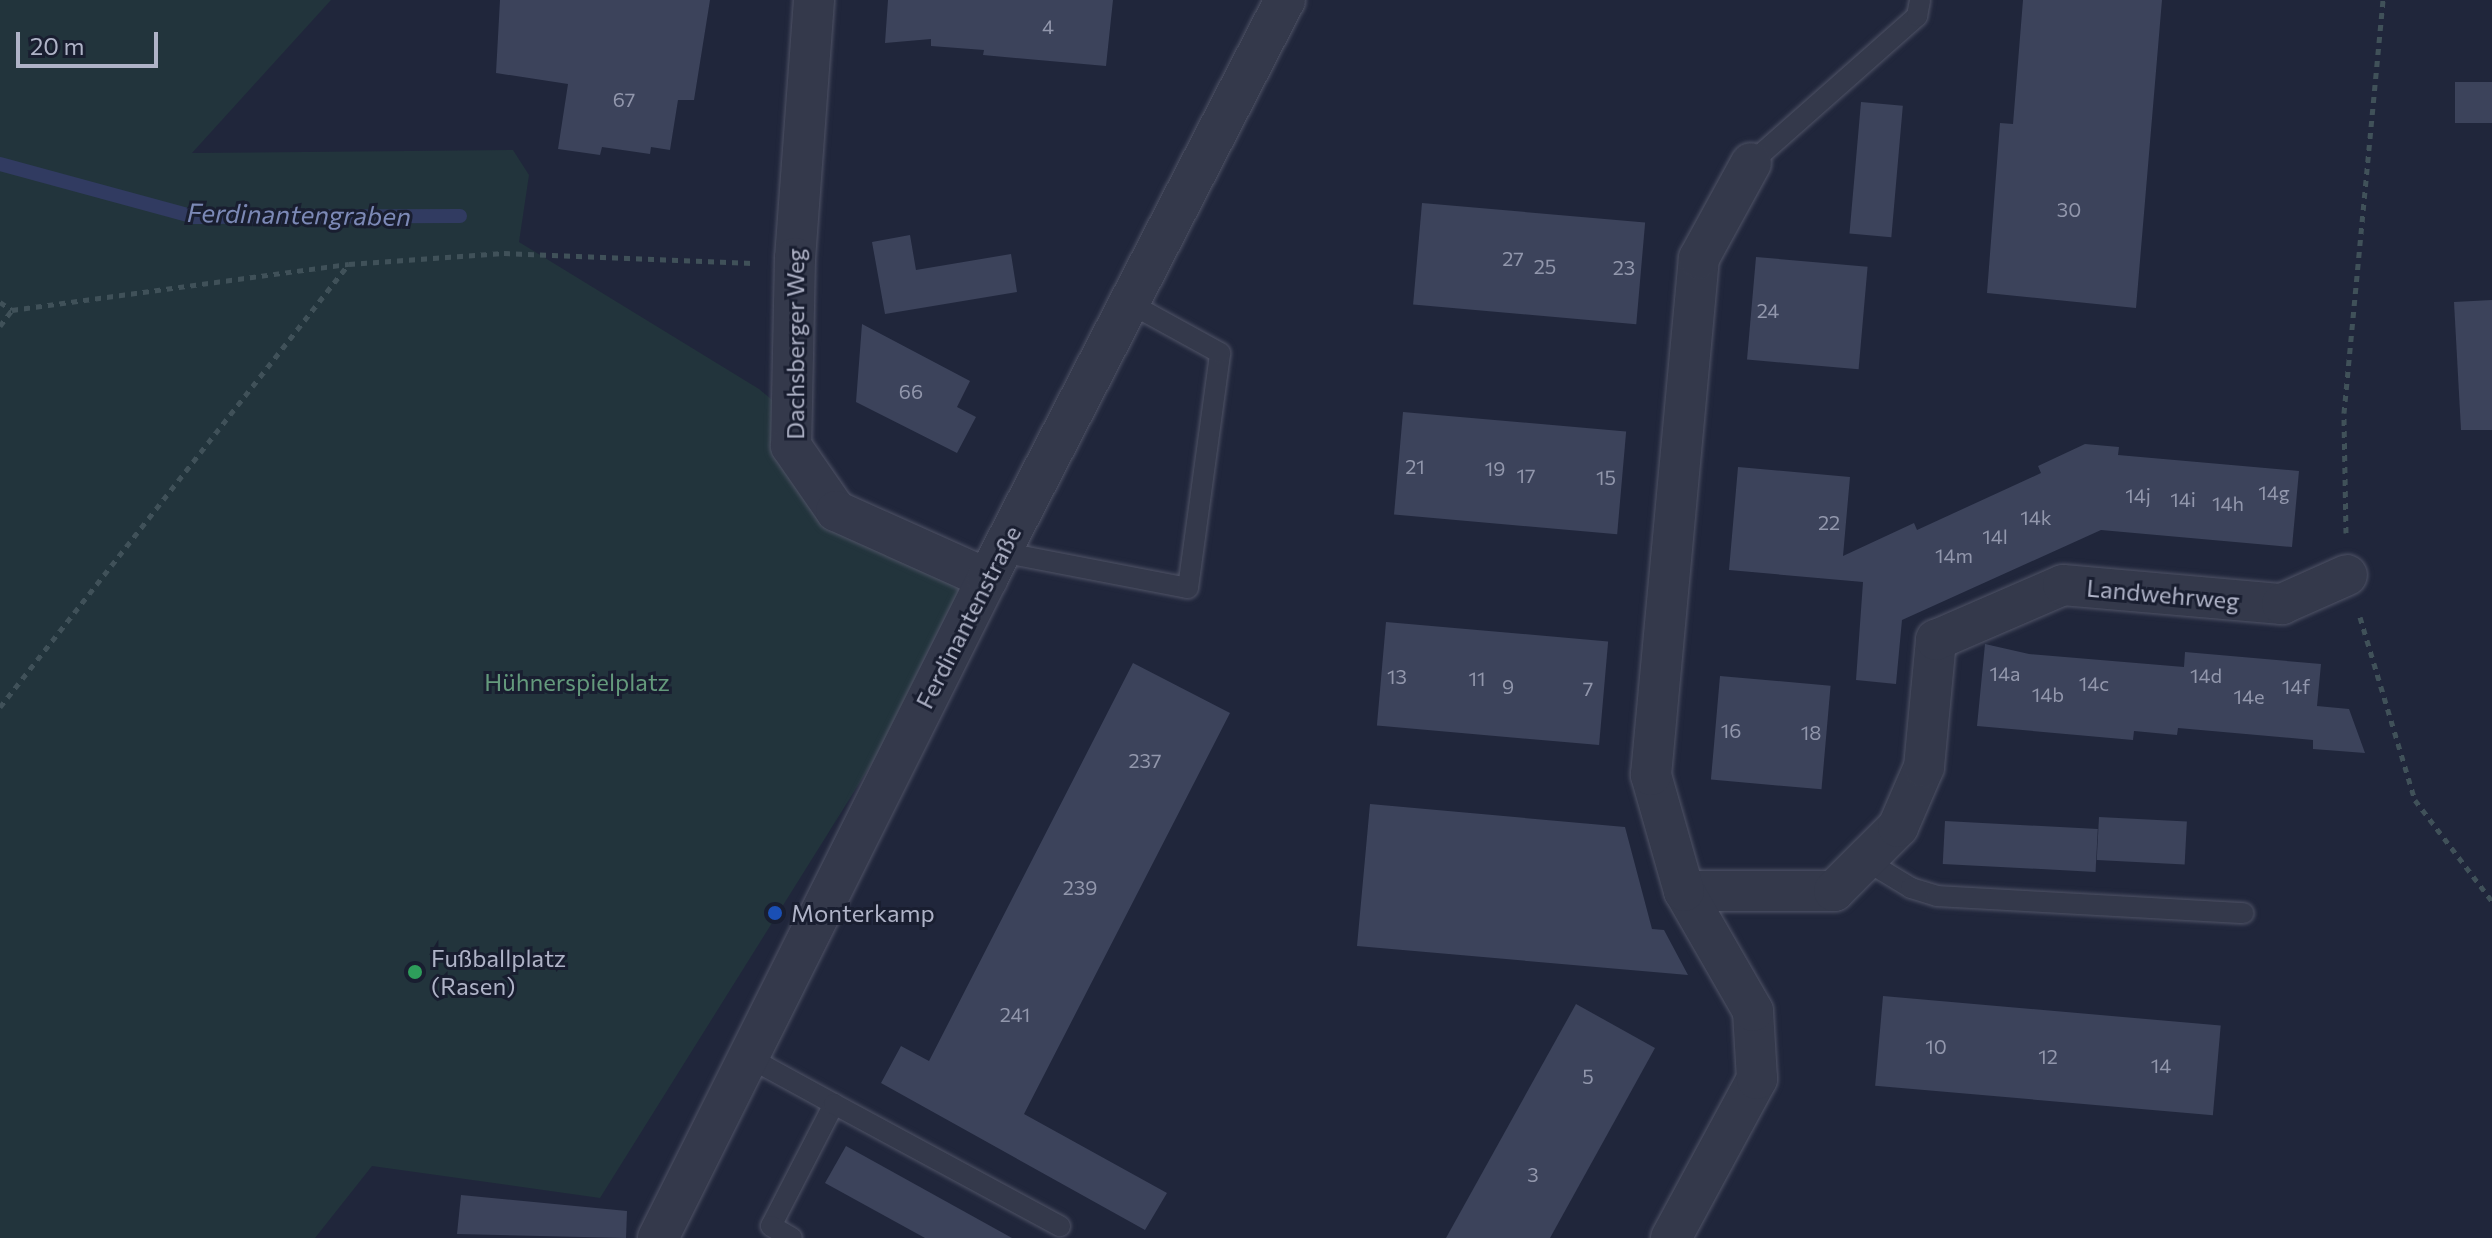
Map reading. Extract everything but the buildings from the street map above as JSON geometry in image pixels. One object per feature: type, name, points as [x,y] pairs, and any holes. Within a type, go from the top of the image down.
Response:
[{"type":"street","name":"Dachsberger Weg","points":[[814,0],[795,258],[791,446],[836,511],[994,565]]},
{"type":"street","name":"Ferdinantenstraße","points":[[658,1238],[994,565],[1285,0]]},
{"type":"street","points":[[1671,1238],[1757,1079],[1753,1011],[1684,891],[1651,775],[1699,258],[1751,163]]},
{"type":"street","name":"Landwehrweg","points":[[1684,891],[1834,891],[1898,827],[1924,767],[1936,640],[2063,585],[2282,604],[2347,575]]},
{"type":"lane","points":[[1751,163],[1917,16],[1920,0]]},
{"type":"lane","points":[[994,565],[1188,588],[1220,353],[1129,303]]},
{"type":"lane","points":[[1865,860],[1911,888],[1937,896],[2244,913]]},
{"type":"lane","points":[[748,1057],[1060,1226]]},
{"type":"lane","points":[[792,1238],[771,1226],[834,1104]]},
{"type":"path","points":[[2383,0],[2344,413],[2347,575],[2415,800],[2492,901]]},
{"type":"path","points":[[0,302],[12,310],[349,264],[504,253],[756,264],[795,258]]},
{"type":"path","points":[[0,707],[349,264]]},
{"type":"path","points":[[0,326],[12,310]]},
{"type":"green space","name":"Hühnerspielplatz","points":[[0,0],[331,0],[192,153],[513,150],[529,175],[519,242],[759,389],[784,410],[847,513],[987,579],[600,1198],[372,1166],[315,1238],[0,1238]]},
{"type":"waterway","name":"Ferdinantengraben","points":[[0,164],[195,217],[460,216]]},
{"type":"place","name":"Monterkamp","points":[[775,913]]},
{"type":"place","name":"Fußballplatz (Rasen)","points":[[415,972]]}]
